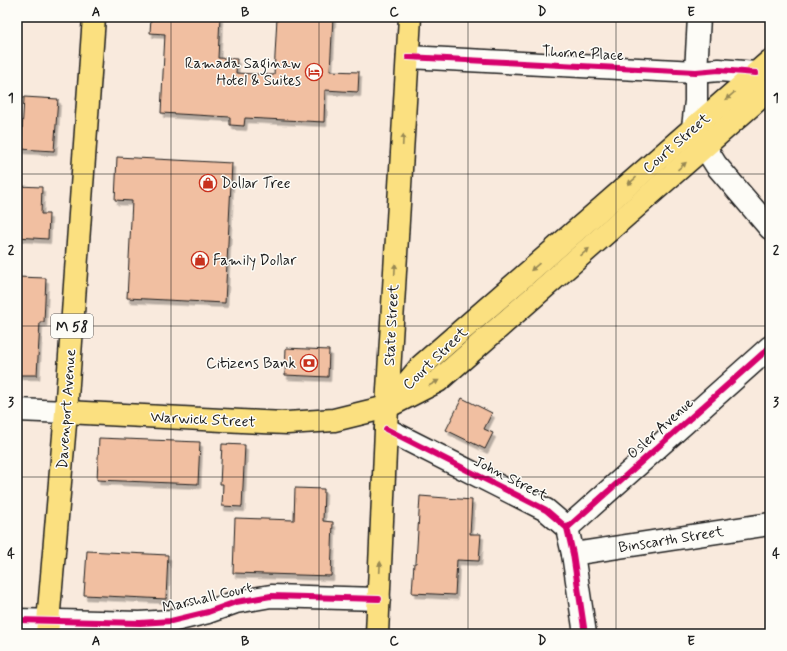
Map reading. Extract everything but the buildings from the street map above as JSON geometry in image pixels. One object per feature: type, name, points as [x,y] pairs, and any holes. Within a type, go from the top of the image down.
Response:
[{"type":"main road","name":"Davenport Avenue","points":[[48,628],[66,412],[94,17]]},
{"type":"main road","name":"State Street","points":[[377,634],[387,407],[410,17]]},
{"type":"main road","name":"Court Street","points":[[387,407],[421,366],[693,128],[765,74]]},
{"type":"main road","name":"Court Street","points":[[387,407],[438,382],[705,146],[765,74]]},
{"type":"main road","name":"Warwick Street","points":[[66,412],[287,423],[334,420],[387,407]]},
{"type":"street","points":[[700,17],[696,72],[696,101],[693,128],[716,166],[770,228]]},
{"type":"street","name":"Thorne Place","points":[[408,57],[696,72],[719,70],[765,74]]},
{"type":"street","name":"Osler Avenue","points":[[567,528],[770,347]]},
{"type":"street","name":"Warwick Street","points":[[17,410],[66,412]]},
{"type":"street","name":"John Street","points":[[386,429],[546,510],[567,528]]},
{"type":"street","name":"Binscarth Street","points":[[573,554],[770,524]]},
{"type":"street","points":[[567,528],[573,554],[585,634]]},
{"type":"street","name":"Marshall Court","points":[[17,620],[48,628],[140,623],[171,621],[208,612],[236,602],[271,596],[379,599]]},
{"type":"cycle path","points":[[408,57],[696,72],[719,70],[756,73]]},
{"type":"cycle path","points":[[567,528],[770,347]]},
{"type":"cycle path","points":[[386,429],[546,510],[567,528],[573,554],[585,634]]},
{"type":"cycle path","points":[[17,620],[140,623],[171,621],[208,612],[236,602],[271,596],[379,599]]},
{"type":"place","name":"Ramada Saginaw Hotel & Suites","points":[[314,72]]},
{"type":"place","name":"Dollar Tree","points":[[208,183]]},
{"type":"place","name":"Family Dollar","points":[[200,260]]},
{"type":"place","name":"Citizens Bank","points":[[309,363]]}]
